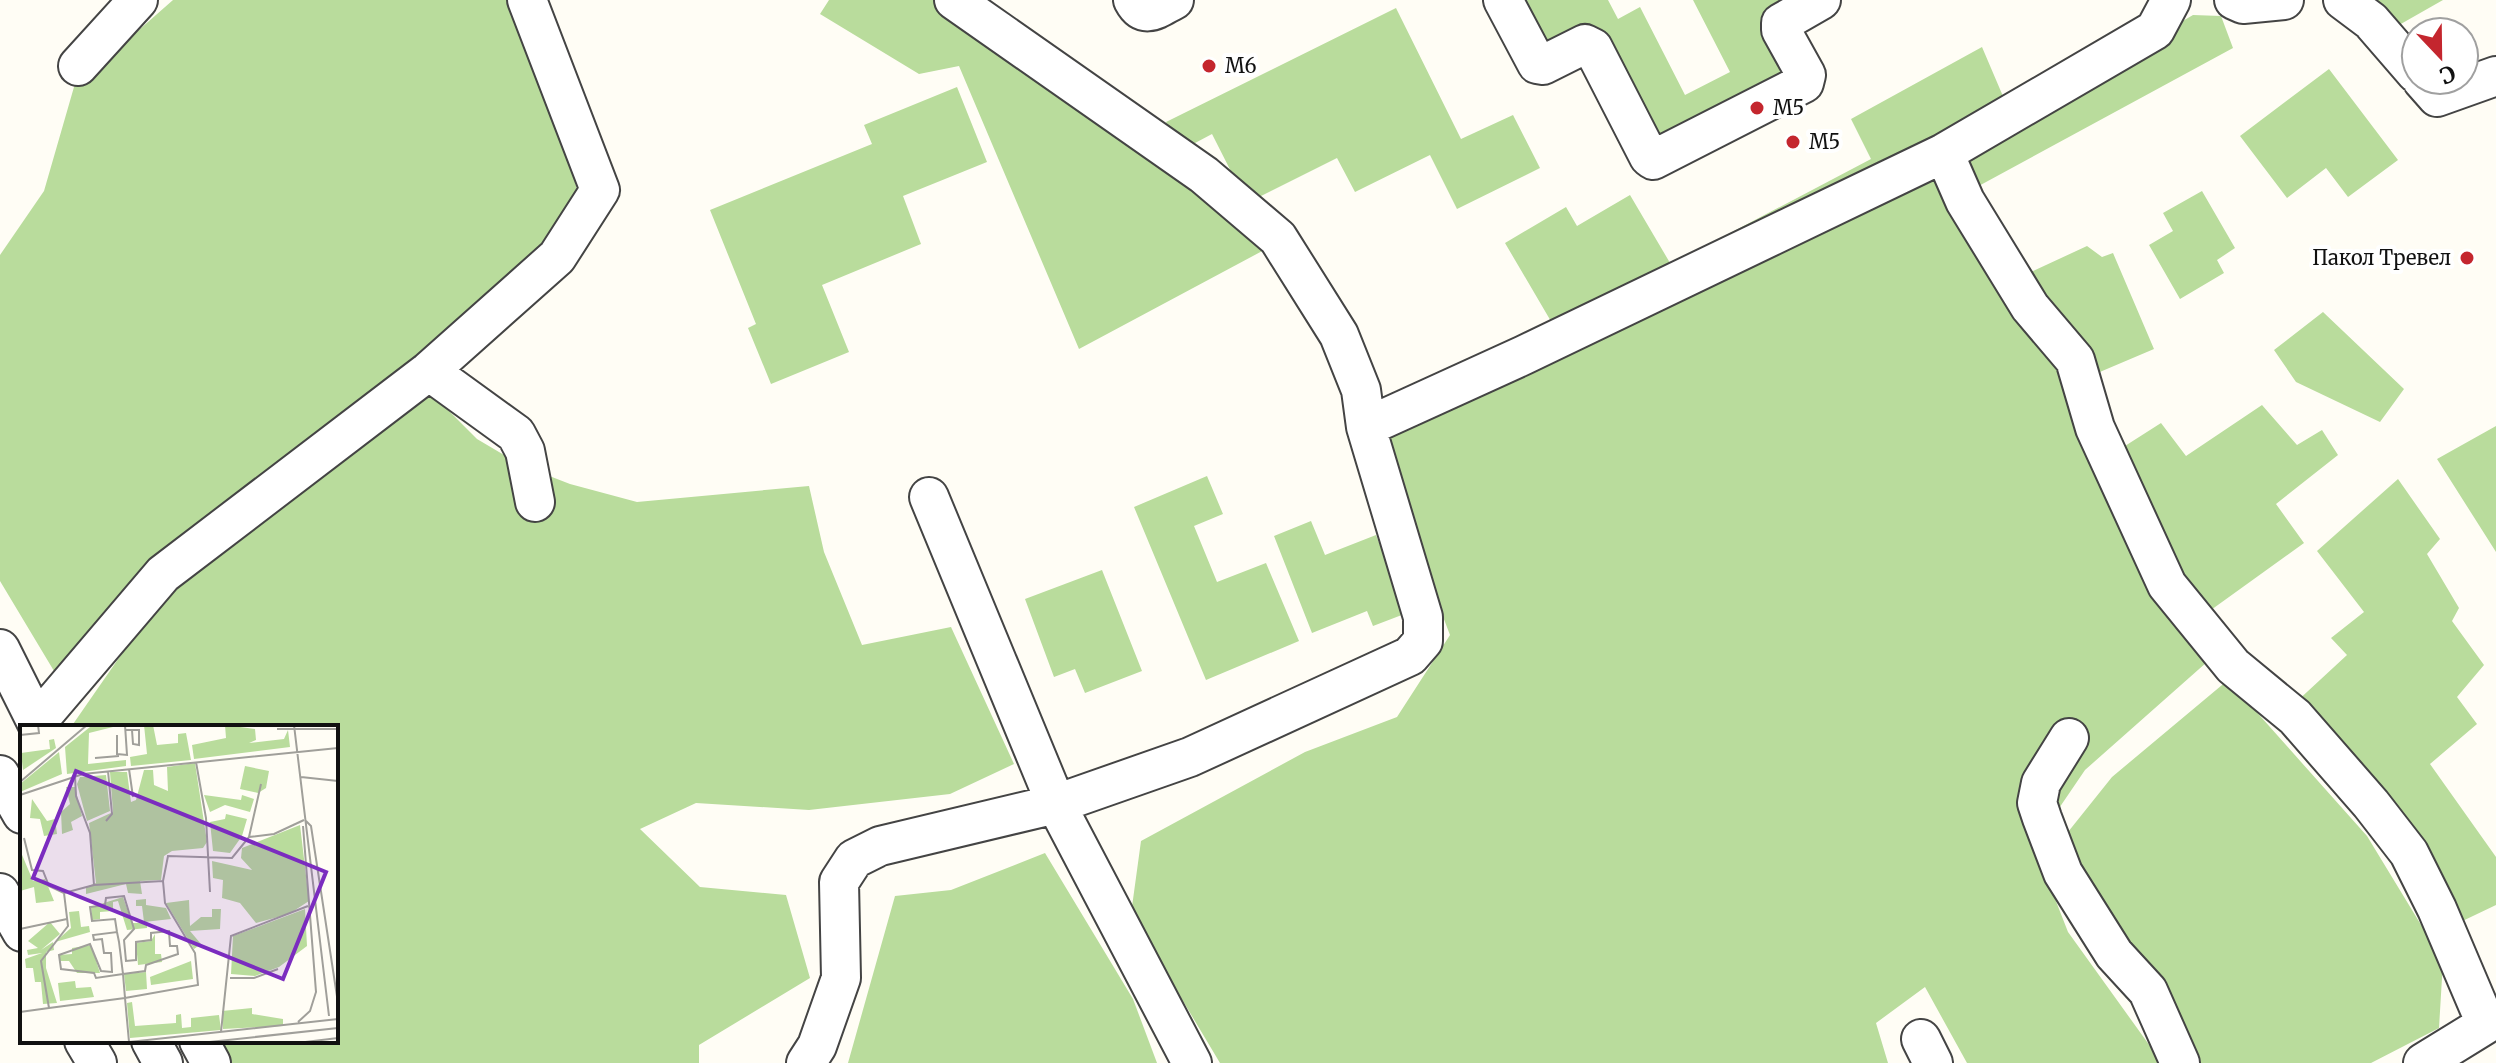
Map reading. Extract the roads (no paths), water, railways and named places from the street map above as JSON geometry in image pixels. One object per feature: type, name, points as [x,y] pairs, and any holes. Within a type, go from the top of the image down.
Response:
[{"type":"street","points":[[78,66],[138,0]]},
{"type":"street","points":[[0,649],[38,725],[163,574],[429,371],[557,257],[600,190],[527,0]]},
{"type":"street","points":[[806,1063],[817,1046],[841,978],[839,882],[854,859],[880,846],[1056,804],[1190,757],[1410,656],[1423,641],[1423,617],[1366,427],[1361,390],[1339,335],[1278,238],[1204,175],[954,0]]},
{"type":"street","points":[[1133,0],[1138,10],[1144,12],[1151,12],[1174,0]]},
{"type":"street","points":[[1503,0],[1537,64],[1543,65],[1585,44],[1593,48],[1653,160],[1804,83],[1806,75],[1781,30],[1781,23],[1821,0]]},
{"type":"street","points":[[1366,427],[1538,349],[1944,153],[2155,30],[2171,0]]},
{"type":"street","points":[[2234,0],[2243,4],[2284,0]]},
{"type":"street","points":[[2343,0],[2371,21],[2400,55]]},
{"type":"street","points":[[1944,153],[1965,201],[2030,307],[2075,360],[2095,428],[2167,585],[2233,666],[2295,717],[2409,853],[2491,1021],[2423,1063]]},
{"type":"street","points":[[429,371],[516,434],[525,451],[535,502]]},
{"type":"street","points":[[929,497],[1056,804],[1192,1063]]},
{"type":"street","points":[[2069,738],[2041,783],[2037,803],[2042,818],[2063,873],[2114,954],[2148,991],[2180,1063]]},
{"type":"street","points":[[0,775],[20,810]]},
{"type":"street","points":[[0,893],[20,928]]},
{"type":"street","points":[[85,1043],[97,1063]]},
{"type":"street","points":[[152,1043],[163,1063]]},
{"type":"street","points":[[200,1043],[211,1063]]},
{"type":"place","name":"М6","points":[[1209,66]]},
{"type":"place","name":"М5","points":[[1757,108]]},
{"type":"place","name":"M5","points":[[1793,142]]},
{"type":"place","name":"Пакол Тревел","points":[[2467,258]]}]
